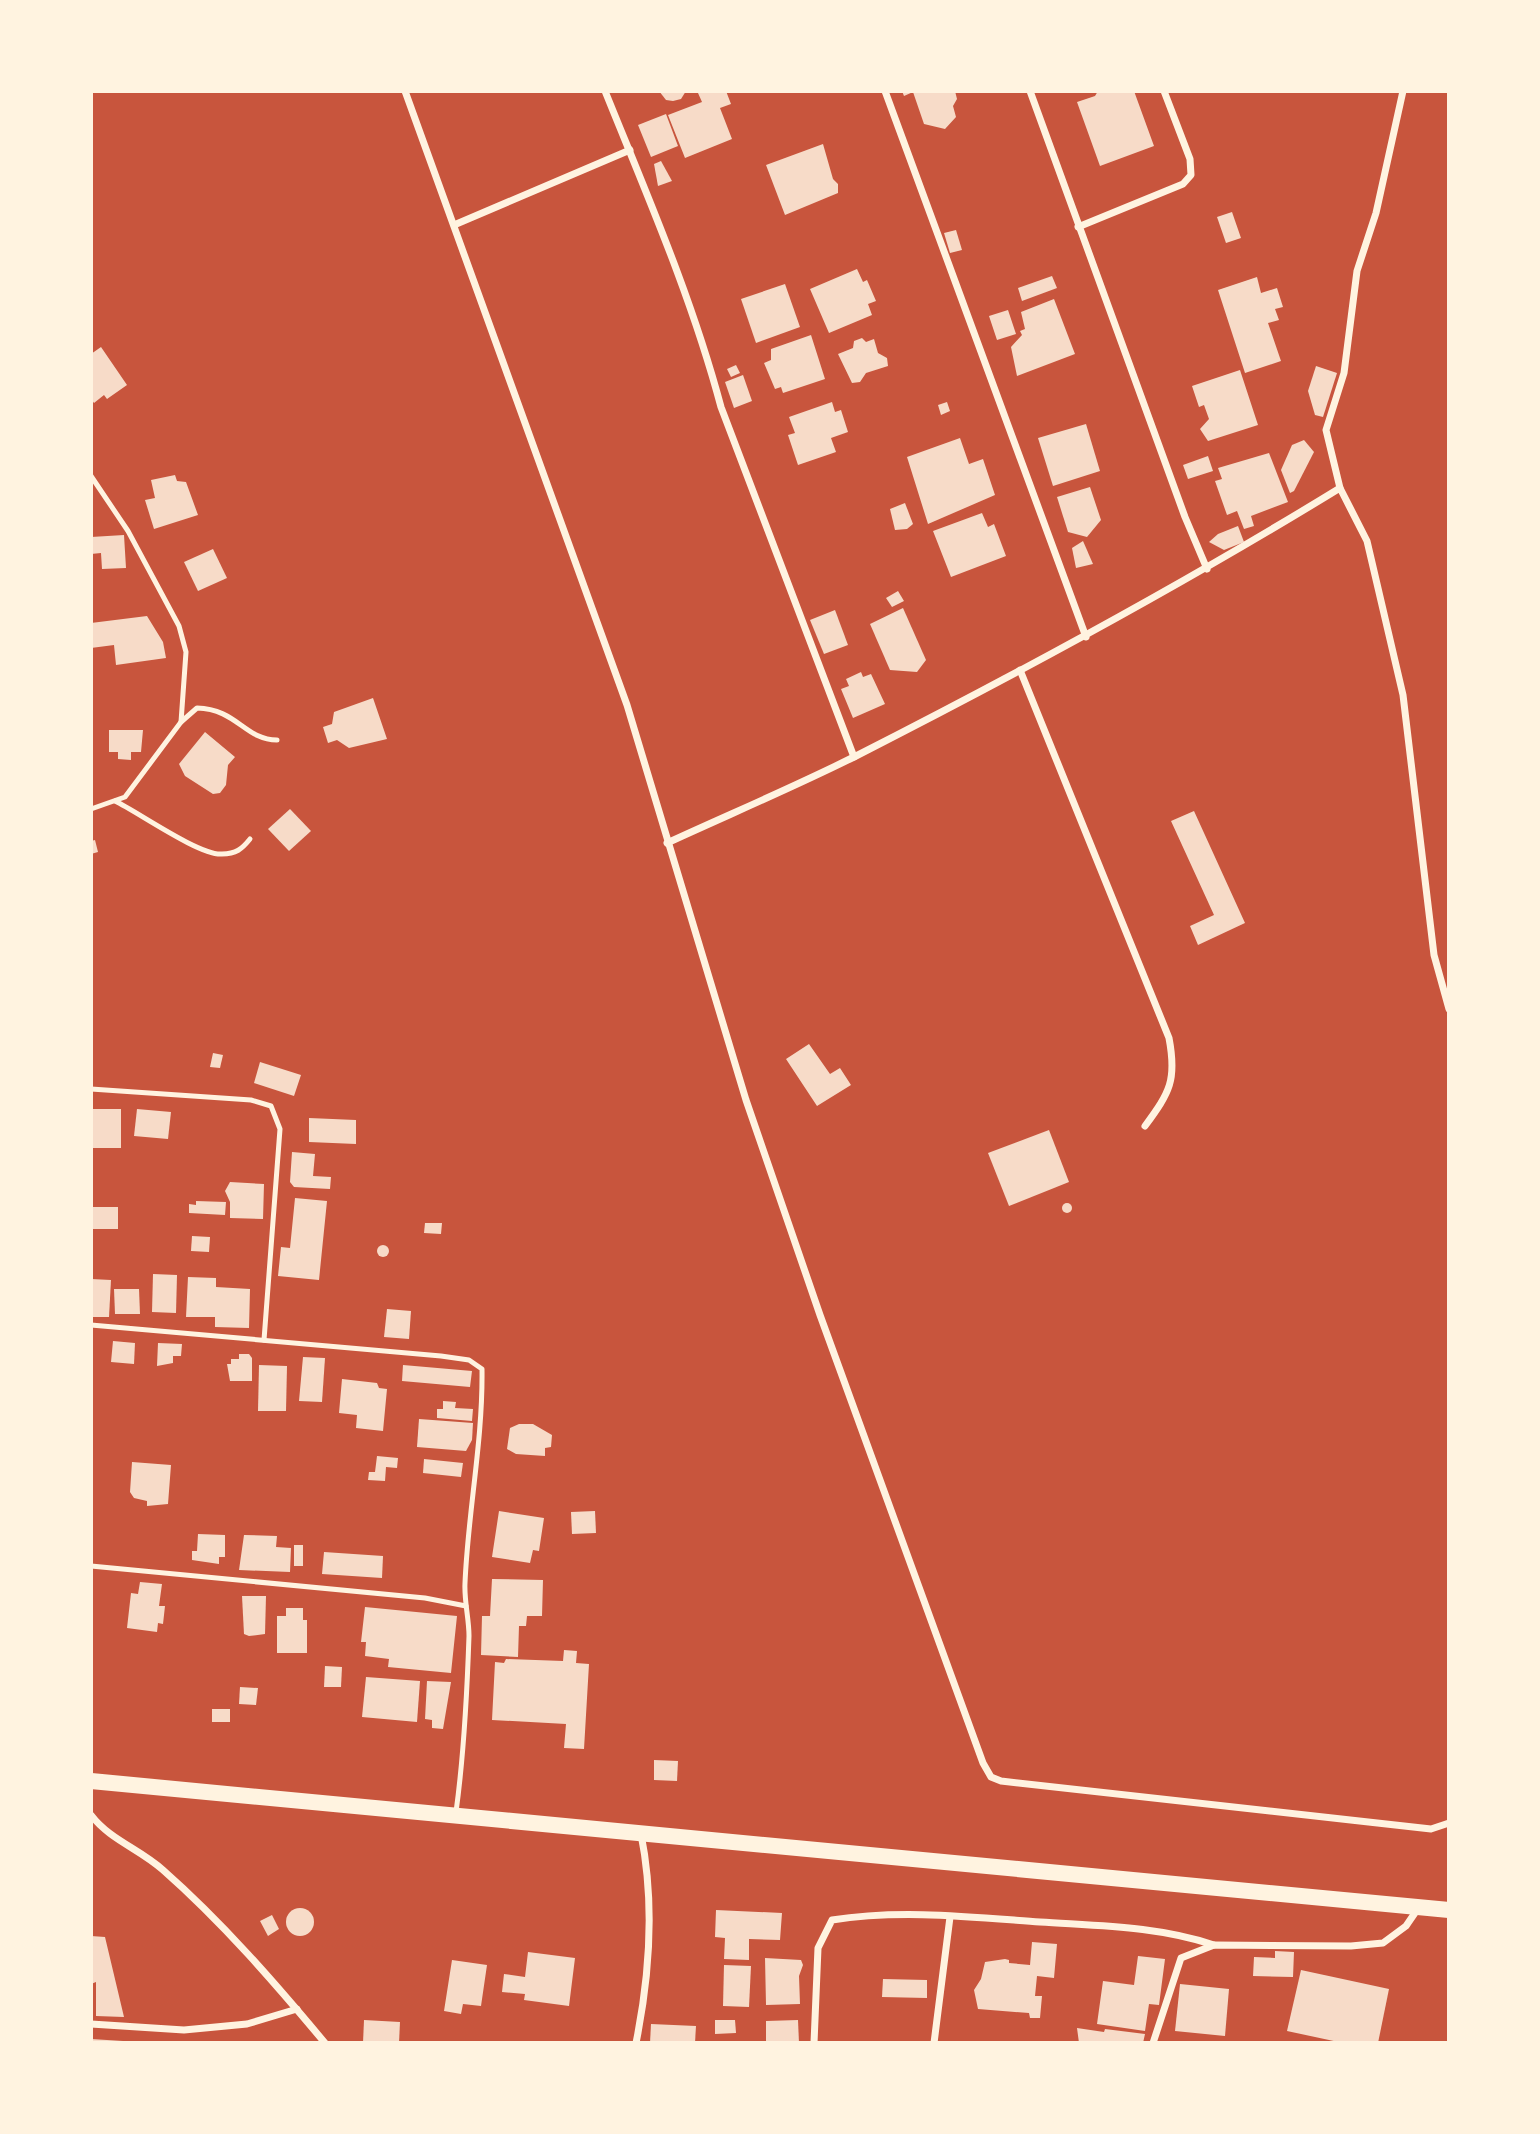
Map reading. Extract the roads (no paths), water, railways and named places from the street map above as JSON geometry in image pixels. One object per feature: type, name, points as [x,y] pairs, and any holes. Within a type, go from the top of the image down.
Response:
[{"type":"main road","points":[[91,1781],[1449,1910]]},
{"type":"street","points":[[405,91],[628,705],[667,843],[746,1100],[815,1302],[983,1763],[991,1777],[1001,1781],[1431,1829],[1449,1823]]},
{"type":"street","points":[[605,91],[705,348],[721,407],[854,757]]},
{"type":"street","points":[[885,91],[1086,637]]},
{"type":"street","points":[[1030,91],[1185,517],[1207,569]]},
{"type":"street","points":[[1079,227],[1183,184],[1191,175],[1189,159],[1164,91]]},
{"type":"street","points":[[1403,91],[1376,213],[1357,271],[1344,373],[1325,430],[1340,488],[1367,541],[1404,695],[1434,956],[1449,1009]]},
{"type":"street","points":[[454,225],[630,150]]},
{"type":"street","points":[[667,843],[854,757],[1086,637],[1207,569],[1340,488]]},
{"type":"street","points":[[1020,670],[1169,1038],[1175,1068],[1163,1101],[1145,1126]]},
{"type":"street","points":[[91,1815],[102,1829],[161,1868],[232,1937],[325,2043]]},
{"type":"street","points":[[636,2043],[650,1951],[649,1899],[641,1834]]},
{"type":"street","points":[[814,2043],[818,1948],[832,1920],[860,1916],[950,1917],[1176,1932],[1214,1945],[1351,1946],[1383,1943],[1406,1926],[1419,1907]]},
{"type":"street","points":[[934,2043],[950,1917]]},
{"type":"street","points":[[1153,2043],[1181,1958],[1214,1945]]},
{"type":"street","points":[[91,2024],[184,2030],[247,2024],[297,2009]]},
{"type":"lane","points":[[91,476],[128,531],[179,626],[186,652],[181,722]]},
{"type":"lane","points":[[91,810],[125,797],[181,722],[197,708],[217,708],[252,734],[277,740]]},
{"type":"lane","points":[[115,801],[165,830],[220,855],[239,851],[250,839]]},
{"type":"lane","points":[[91,1089],[251,1100],[271,1106],[280,1129],[264,1340]]},
{"type":"lane","points":[[91,1325],[441,1356],[469,1360],[482,1369],[482,1403],[465,1584],[469,1633],[464,1703],[465,1747],[455,1816]]},
{"type":"lane","points":[[91,1566],[425,1598],[466,1606]]}]
